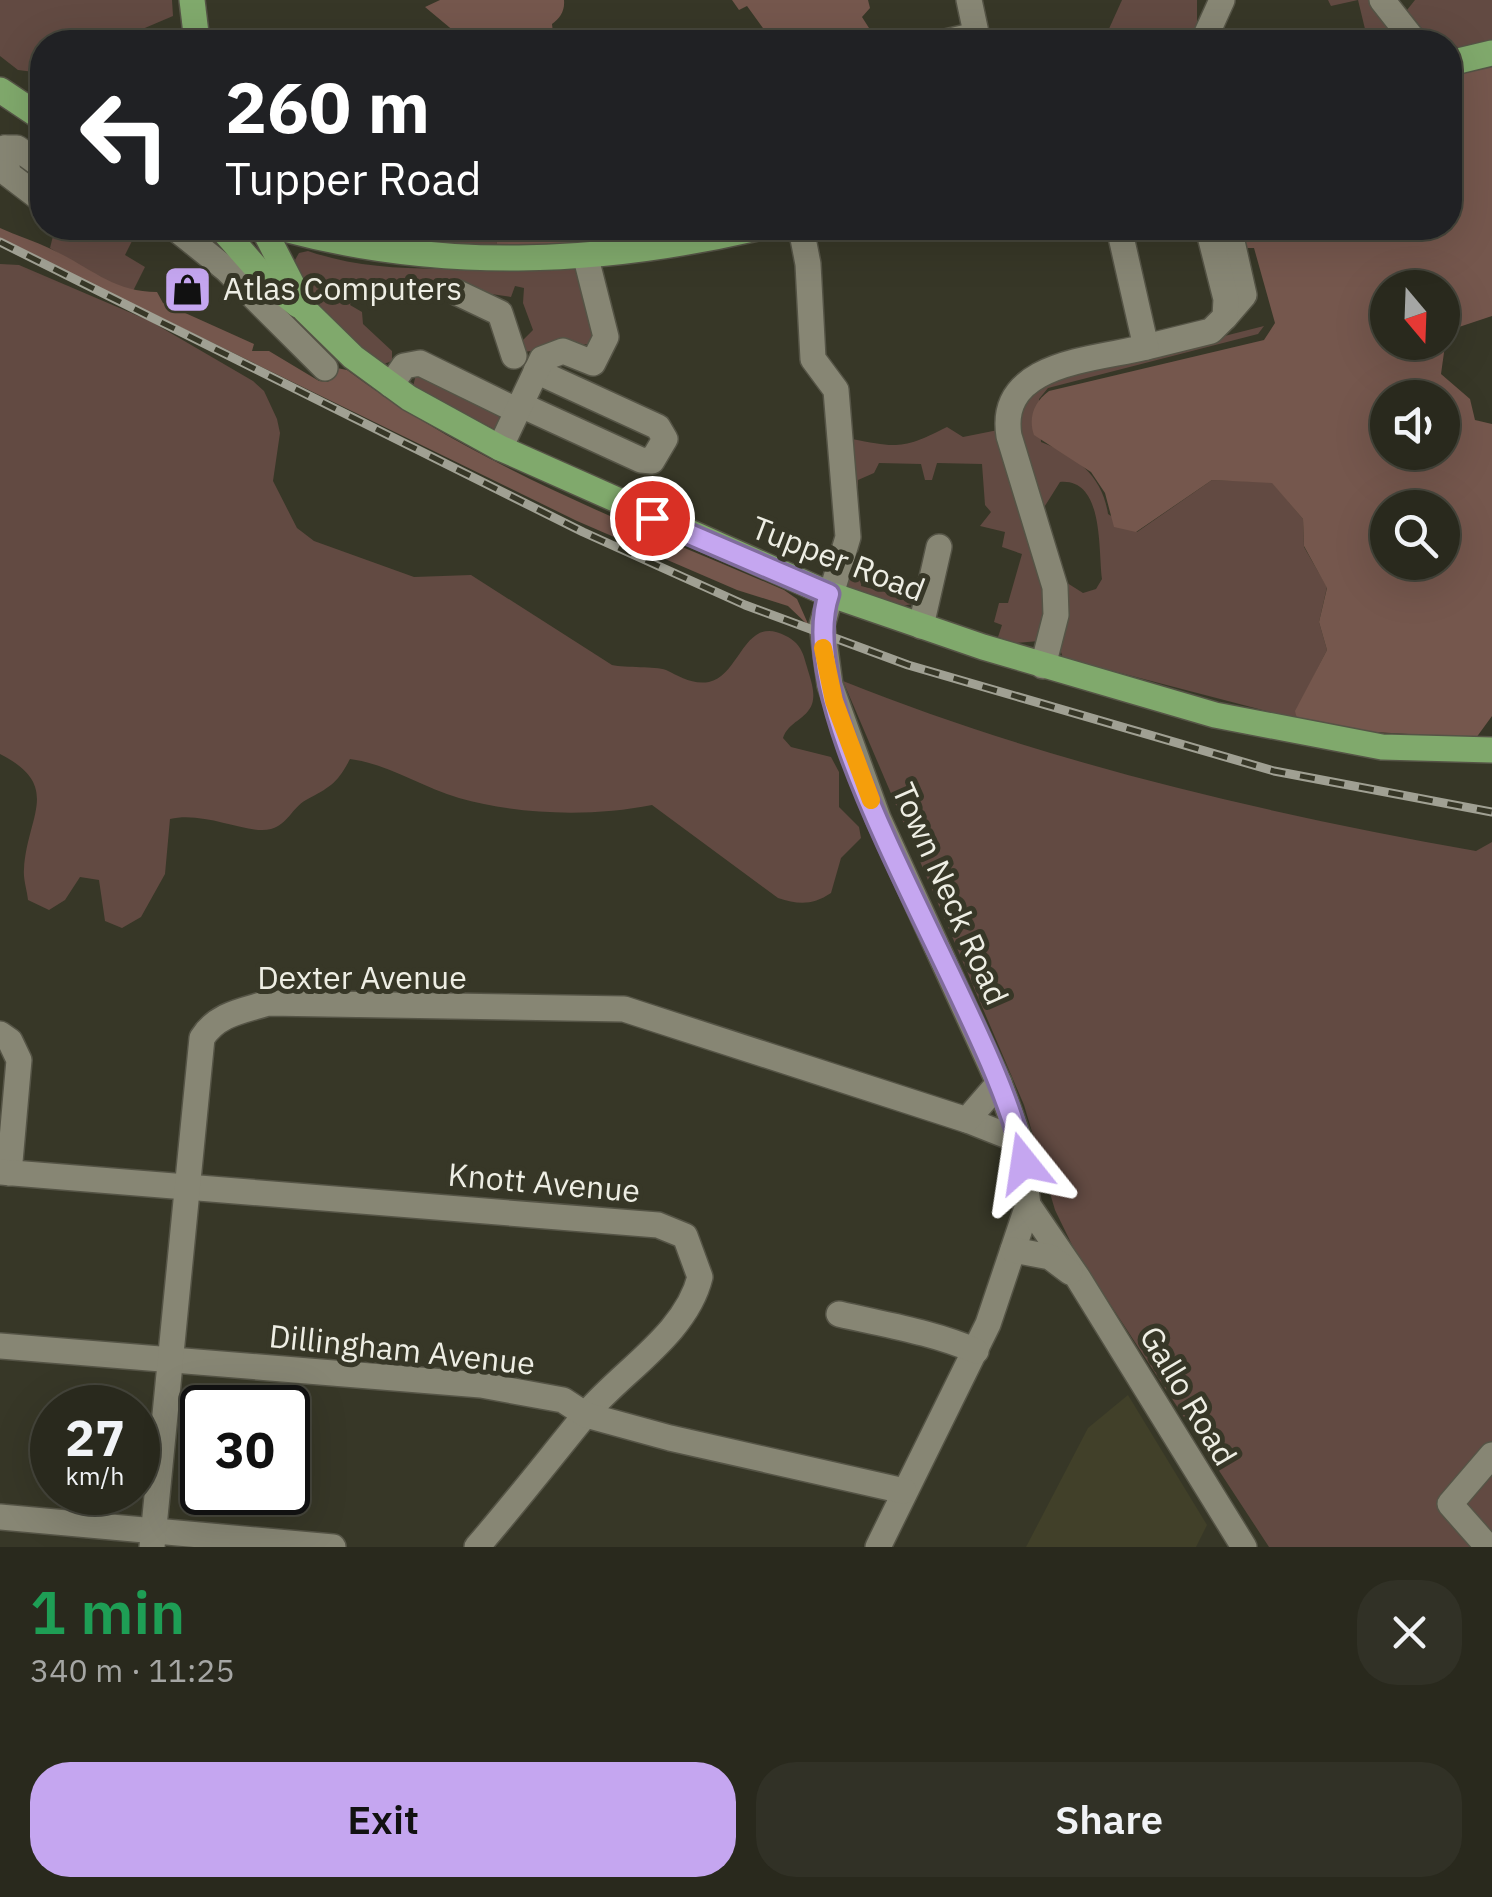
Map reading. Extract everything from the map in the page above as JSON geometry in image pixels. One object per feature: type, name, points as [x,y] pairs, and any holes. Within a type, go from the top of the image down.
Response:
[{"type":"main road","points":[[192,0],[196,30]]},
{"type":"main road","points":[[1462,60],[1492,52]]},
{"type":"main road","points":[[0,90],[30,110]]},
{"type":"main road","points":[[231,240],[308,327]]},
{"type":"main road","name":"Tupper Road","points":[[268,240],[308,327],[390,385],[500,448],[829,594],[1044,666],[1199,710],[1324,739],[1411,750],[1492,750]]},
{"type":"main road","points":[[343,240],[428,256],[586,258],[699,240]]},
{"type":"street","points":[[969,0],[975,30]]},
{"type":"street","points":[[1208,30],[1222,0]]},
{"type":"street","points":[[1382,0],[1406,30]]},
{"type":"street","points":[[5,148],[17,148],[30,157]]},
{"type":"street","points":[[5,148],[12,159],[30,171]]},
{"type":"street","points":[[5,148],[8,174],[30,191]]},
{"type":"street","points":[[190,240],[308,327],[324,368]]},
{"type":"street","name":"Town Neck Road","points":[[804,240],[813,359],[836,390],[847,548],[829,594],[822,625],[823,652],[839,718],[878,818],[999,1083],[1020,1141],[1028,1206],[976,1351],[878,1547]]},
{"type":"street","points":[[1122,240],[1146,347]]},
{"type":"street","points":[[1211,240],[1226,299],[1225,318]]},
{"type":"street","points":[[1224,240],[1236,296],[1225,318]]},
{"type":"street","points":[[1044,666],[1056,614],[1056,587],[1009,436],[1013,395],[1034,376],[1210,330],[1244,295],[1232,240]]},
{"type":"street","points":[[500,448],[547,355],[557,350],[593,363],[606,337],[586,258]]},
{"type":"street","points":[[458,293],[500,313],[514,356]]},
{"type":"street","points":[[390,385],[404,366],[420,363],[641,460],[652,461],[659,456],[665,439],[658,427],[536,371]]},
{"type":"street","points":[[921,626],[939,547]]},
{"type":"street","name":"Dexter Avenue","points":[[153,1539],[202,1038],[211,1024],[230,1014],[268,1004],[624,1009],[967,1120],[1020,1141]]},
{"type":"street","points":[[0,1034],[10,1040],[18,1060],[4,1172]]},
{"type":"street","points":[[967,1120],[999,1083]]},
{"type":"street","name":"Knott Avenue","points":[[4,1172],[674,1228],[693,1249],[700,1277],[696,1290],[668,1330],[586,1415],[477,1547]]},
{"type":"street","name":"Gallo Road","points":[[1028,1206],[1078,1278],[1244,1547]]},
{"type":"street","name":"Gallo Road","points":[[1013,1250],[1050,1257],[1078,1278]]},
{"type":"street","points":[[839,1314],[894,1330],[934,1332],[976,1351]]},
{"type":"street","name":"Dillingham Avenue","points":[[0,1346],[481,1385],[563,1400],[586,1415],[904,1491]]},
{"type":"street","points":[[1488,1540],[1450,1504],[1492,1455]]},
{"type":"street","points":[[0,1517],[153,1539],[333,1547]]},
{"type":"shaded area","points":[[0,0],[172,0],[173,16],[140,30],[30,30],[30,72],[18,70],[0,56]]},
{"type":"shaded area","points":[[440,0],[564,0],[553,30],[453,30],[425,7]]},
{"type":"shaded area","points":[[732,0],[868,0],[870,8],[862,17],[869,28],[764,30],[747,6],[739,10]]},
{"type":"shaded area","points":[[1122,0],[1197,0],[1197,30],[1108,30]]},
{"type":"shaded area","points":[[1328,0],[1358,0],[1331,6]]},
{"type":"shaded area","points":[[1358,0],[1372,0],[1395,30],[1360,30],[1365,29]]},
{"type":"shaded area","points":[[1415,0],[1492,0],[1492,42],[1462,50],[1462,30],[1423,30],[1407,10]]},
{"type":"shaded area","points":[[1492,63],[1492,316],[1460,327],[1460,270],[1370,270],[1370,360],[1443,360],[1441,374],[1448,380],[1370,380],[1370,470],[1460,470],[1460,390],[1470,399],[1475,420],[1492,424],[1492,716],[1476,738],[1357,731],[1297,719],[1295,711],[1327,650],[1319,622],[1327,588],[1304,546],[1303,519],[1272,483],[1212,480],[1136,532],[1114,527],[1105,493],[1091,472],[1034,435],[1032,417],[1036,405],[1049,391],[1264,340],[1275,323],[1254,248],[1239,248],[1237,240],[1462,240],[1462,71]]},
{"type":"shaded area","points":[[0,228],[51,249],[114,283],[157,292],[163,303],[254,344],[252,351],[269,351],[319,381],[328,382],[337,368],[347,370],[397,405],[504,466],[784,590],[797,599],[809,626],[788,606],[737,590],[577,521],[0,239]]},
{"type":"shaded area","points":[[52,240],[132,240],[125,255],[145,267],[132,293],[108,284],[50,248]]},
{"type":"shaded area","points":[[434,240],[498,240],[495,249]]},
{"type":"shaded area","points":[[498,240],[645,240],[618,245],[495,249]]},
{"type":"shaded area","points":[[308,251],[341,260],[407,268],[575,269],[598,325],[589,344],[523,352],[520,343],[533,330],[523,303],[524,288],[515,286],[511,297],[388,279],[376,285],[362,280],[350,305],[362,312],[363,324],[392,351],[392,361],[381,365],[343,334],[308,288],[295,260],[299,253]]},
{"type":"shaded area","points":[[0,264],[19,265],[150,321],[253,381],[264,391],[280,433],[273,481],[297,528],[314,541],[414,577],[471,575],[612,665],[661,669],[703,683],[720,677],[761,632],[772,631],[791,639],[804,657],[813,699],[810,709],[783,738],[791,747],[831,757],[839,772],[839,807],[859,827],[861,838],[841,858],[831,893],[806,903],[778,898],[652,805],[580,813],[506,808],[459,798],[350,759],[332,784],[301,803],[271,829],[250,829],[198,818],[170,819],[165,874],[141,917],[122,928],[105,921],[99,880],[80,877],[65,900],[49,910],[28,900],[24,869],[37,804],[36,790],[19,766],[0,754]]},
{"type":"shaded area","points":[[1264,326],[1258,334],[1048,388],[1039,399],[1041,442],[1086,469],[1100,489],[1108,514],[1137,532],[1212,480],[1272,482],[1303,519],[1304,547],[1327,587],[1319,622],[1327,650],[1296,711],[1297,719],[1063,658],[1059,646],[1064,581],[1083,593],[1096,589],[1102,579],[1096,517],[1085,491],[1074,484],[1060,482],[1043,509],[1017,415],[1026,392],[1046,381]]},
{"type":"shaded area","points":[[416,374],[503,416],[496,430],[413,387]]},
{"type":"shaded area","points":[[947,427],[963,437],[998,430],[1046,598],[1039,641],[1015,643],[998,637],[1002,625],[994,622],[999,603],[1008,603],[1022,554],[1002,547],[1005,532],[980,526],[991,512],[985,505],[982,464],[937,463],[932,480],[925,480],[921,464],[879,463],[874,473],[858,480],[858,511],[852,439],[900,445]]},
{"type":"shaded area","points":[[854,562],[864,565],[861,586],[913,599],[912,604],[903,606],[846,589],[844,573]]},
{"type":"shaded area","points":[[843,681],[997,736],[1235,802],[1476,851],[1492,842],[1492,1547],[1269,1547],[1074,1249],[1055,1210],[1024,1105]]},
{"type":"shaded area","points":[[1128,1395],[1207,1525],[1196,1547],[1026,1547],[1088,1428]]},
{"type":"railway","points":[[0,242],[583,532],[745,605],[908,665],[1274,771],[1492,812]]},
{"type":"slow traffic","points":[[823,648],[834,701],[871,800]]},
{"type":"place","name":"Atlas Computers","points":[[188,289]]},
{"type":"route","points":[[652,518],[829,594],[822,625],[823,652],[839,718],[878,818],[999,1083],[1024,1163]]}]
